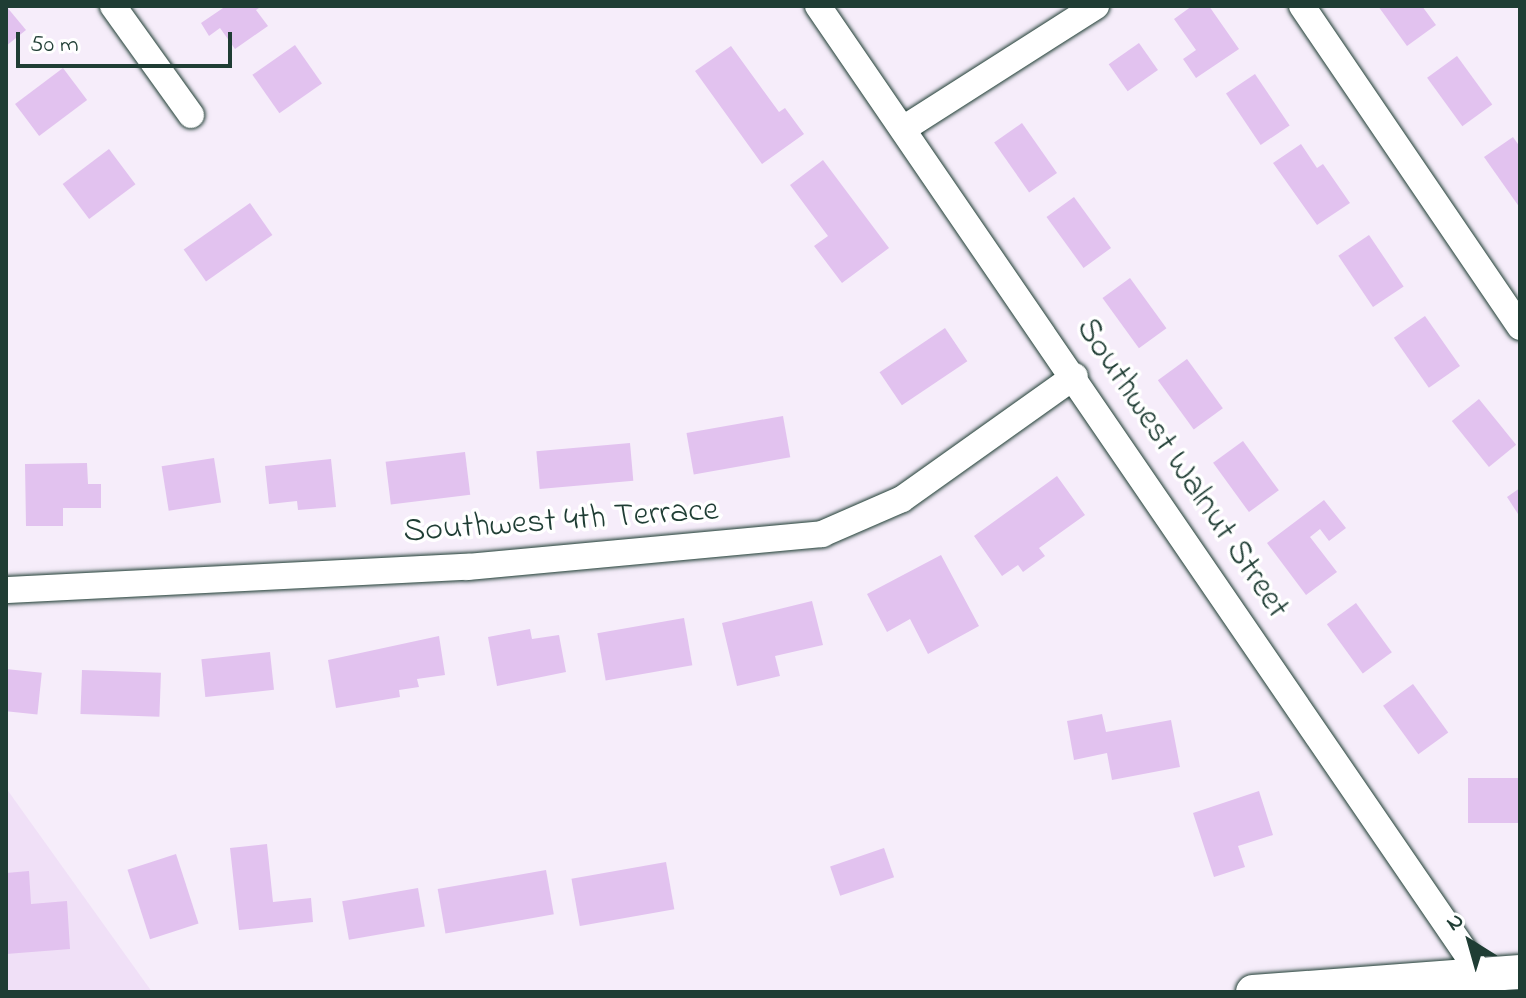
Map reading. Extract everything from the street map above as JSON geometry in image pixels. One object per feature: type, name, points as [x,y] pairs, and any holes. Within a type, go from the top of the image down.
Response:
[{"type":"street","points":[[113,6],[191,115]]},
{"type":"street","name":"Southwest Walnut Street","points":[[818,6],[1075,376],[1481,975]]},
{"type":"street","points":[[903,129],[1096,6]]},
{"type":"street","points":[[1302,6],[1520,327]]},
{"type":"street","name":"Southwest 4th Terrace","points":[[6,590],[467,567],[822,534],[902,499],[1075,376]]},
{"type":"street","points":[[1253,992],[1520,972]]},
{"type":"shaded area","points":[[6,788],[152,992],[6,992]]},
{"type":"building","points":[[6,6],[26,30],[6,46]]},
{"type":"building","points":[[226,6],[262,6],[256,10],[268,26],[235,49],[220,28],[209,36],[201,23]]},
{"type":"building","points":[[1192,6],[1209,6],[1239,49],[1196,78],[1183,59],[1196,50],[1174,19]]},
{"type":"building","points":[[1378,6],[1422,6],[1436,25],[1407,46]]},
{"type":"building","points":[[1139,43],[1158,70],[1128,91],[1109,64]]},
{"type":"building","points":[[295,45],[322,84],[279,113],[252,75]]},
{"type":"building","points":[[731,46],[779,112],[785,108],[804,134],[762,164],[695,71]]},
{"type":"building","points":[[1457,56],[1492,105],[1462,126],[1427,78]]},
{"type":"building","points":[[63,68],[87,100],[39,136],[15,104]]},
{"type":"building","points":[[1255,74],[1290,125],[1261,145],[1226,94]]},
{"type":"building","points":[[1022,123],[1057,173],[1029,192],[994,143]]},
{"type":"building","points":[[1513,137],[1520,147],[1520,208],[1484,157]]},
{"type":"building","points":[[1301,144],[1317,168],[1323,164],[1350,203],[1317,225],[1273,163]]},
{"type":"building","points":[[109,149],[135,184],[89,219],[63,184]]},
{"type":"building","points":[[823,160],[889,248],[842,283],[814,246],[828,236],[790,185]]},
{"type":"building","points":[[1074,197],[1111,248],[1084,268],[1046,217]]},
{"type":"building","points":[[250,203],[272,235],[206,281],[184,249]]},
{"type":"building","points":[[1369,235],[1404,286],[1373,307],[1338,256]]},
{"type":"building","points":[[1130,278],[1166,328],[1139,348],[1102,298]]},
{"type":"building","points":[[1425,316],[1460,366],[1429,388],[1394,338]]},
{"type":"building","points":[[945,328],[967,361],[902,405],[880,372]]},
{"type":"building","points":[[1187,359],[1223,408],[1194,430],[1158,380]]},
{"type":"building","points":[[1479,399],[1516,445],[1489,467],[1452,421]]},
{"type":"building","points":[[783,416],[790,457],[694,474],[686,433]]},
{"type":"building","points":[[1243,441],[1279,490],[1249,512],[1213,463]]},
{"type":"building","points":[[630,443],[633,481],[540,489],[536,451]]},
{"type":"building","points":[[465,452],[470,495],[391,504],[386,462]]},
{"type":"building","points":[[214,458],[221,502],[169,511],[162,466]]},
{"type":"building","points":[[331,459],[336,507],[298,510],[297,501],[269,504],[265,466]]},
{"type":"building","points":[[87,463],[88,484],[101,484],[101,508],[63,508],[63,526],[26,526],[25,464]]},
{"type":"building","points":[[1057,476],[1085,515],[1039,548],[1045,556],[1023,572],[1018,565],[1002,576],[974,536]]},
{"type":"building","points":[[1520,488],[1520,517],[1507,497]]},
{"type":"building","points":[[1324,500],[1346,528],[1329,541],[1320,529],[1310,537],[1337,572],[1306,595],[1267,543]]},
{"type":"building","points":[[941,555],[979,626],[928,654],[910,619],[887,632],[867,594]]},
{"type":"building","points":[[812,601],[823,645],[775,656],[780,676],[737,686],[722,623]]},
{"type":"building","points":[[1356,603],[1392,652],[1363,674],[1327,624]]},
{"type":"building","points":[[684,618],[692,665],[606,681],[597,633]]},
{"type":"building","points":[[530,629],[532,639],[559,635],[566,672],[497,686],[488,637]]},
{"type":"building","points":[[439,636],[445,675],[417,679],[419,687],[399,690],[400,697],[336,708],[328,660]]},
{"type":"building","points":[[270,652],[274,690],[205,697],[201,659]]},
{"type":"building","points":[[6,669],[42,673],[37,715],[6,711]]},
{"type":"building","points":[[82,670],[161,673],[159,717],[80,714]]},
{"type":"building","points":[[1413,684],[1448,733],[1418,754],[1383,706]]},
{"type":"building","points":[[1102,714],[1106,732],[1171,720],[1180,767],[1112,780],[1107,753],[1074,760],[1067,721]]},
{"type":"building","points":[[1468,778],[1520,778],[1520,823],[1468,823]]},
{"type":"building","points":[[1259,791],[1273,835],[1238,846],[1245,867],[1214,877],[1193,813]]},
{"type":"building","points":[[267,844],[273,902],[311,898],[313,922],[239,930],[230,848]]},
{"type":"building","points":[[884,848],[894,877],[840,896],[830,867]]},
{"type":"building","points":[[176,854],[199,923],[150,939],[127,870]]},
{"type":"building","points":[[666,862],[674,909],[580,926],[571,879]]},
{"type":"building","points":[[546,870],[554,914],[445,933],[438,889]]},
{"type":"building","points":[[29,871],[31,904],[67,901],[70,949],[6,954],[6,873]]},
{"type":"building","points":[[418,888],[425,926],[349,940],[342,901]]}]
